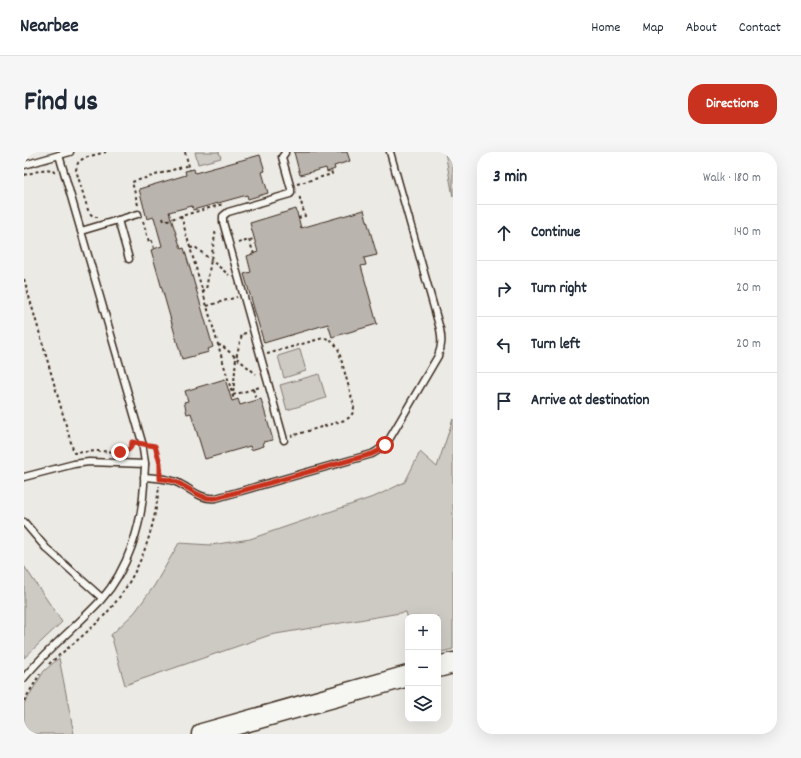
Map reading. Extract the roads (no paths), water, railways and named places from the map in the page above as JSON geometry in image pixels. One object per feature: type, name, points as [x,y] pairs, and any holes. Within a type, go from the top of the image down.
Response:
[{"type":"main road","points":[[441,667],[453,663]]},
{"type":"main road","points":[[205,734],[405,677]]},
{"type":"lane","points":[[24,165],[70,152]]},
{"type":"lane","points":[[284,439],[229,246],[223,216],[228,212],[290,194],[290,186],[282,157],[285,152]]},
{"type":"lane","points":[[144,477],[177,483],[203,497],[210,499],[372,454],[380,450],[385,445],[438,356],[442,339],[390,152]]},
{"type":"lane","points":[[24,678],[35,664],[102,598],[116,579],[127,558],[137,529],[143,497],[145,464],[142,444],[66,177],[55,155]]},
{"type":"lane","points":[[81,231],[138,214]]},
{"type":"lane","points":[[118,220],[129,259]]},
{"type":"lane","points":[[24,477],[74,464],[89,462],[145,464]]},
{"type":"lane","points":[[24,522],[46,548],[102,598]]}]
